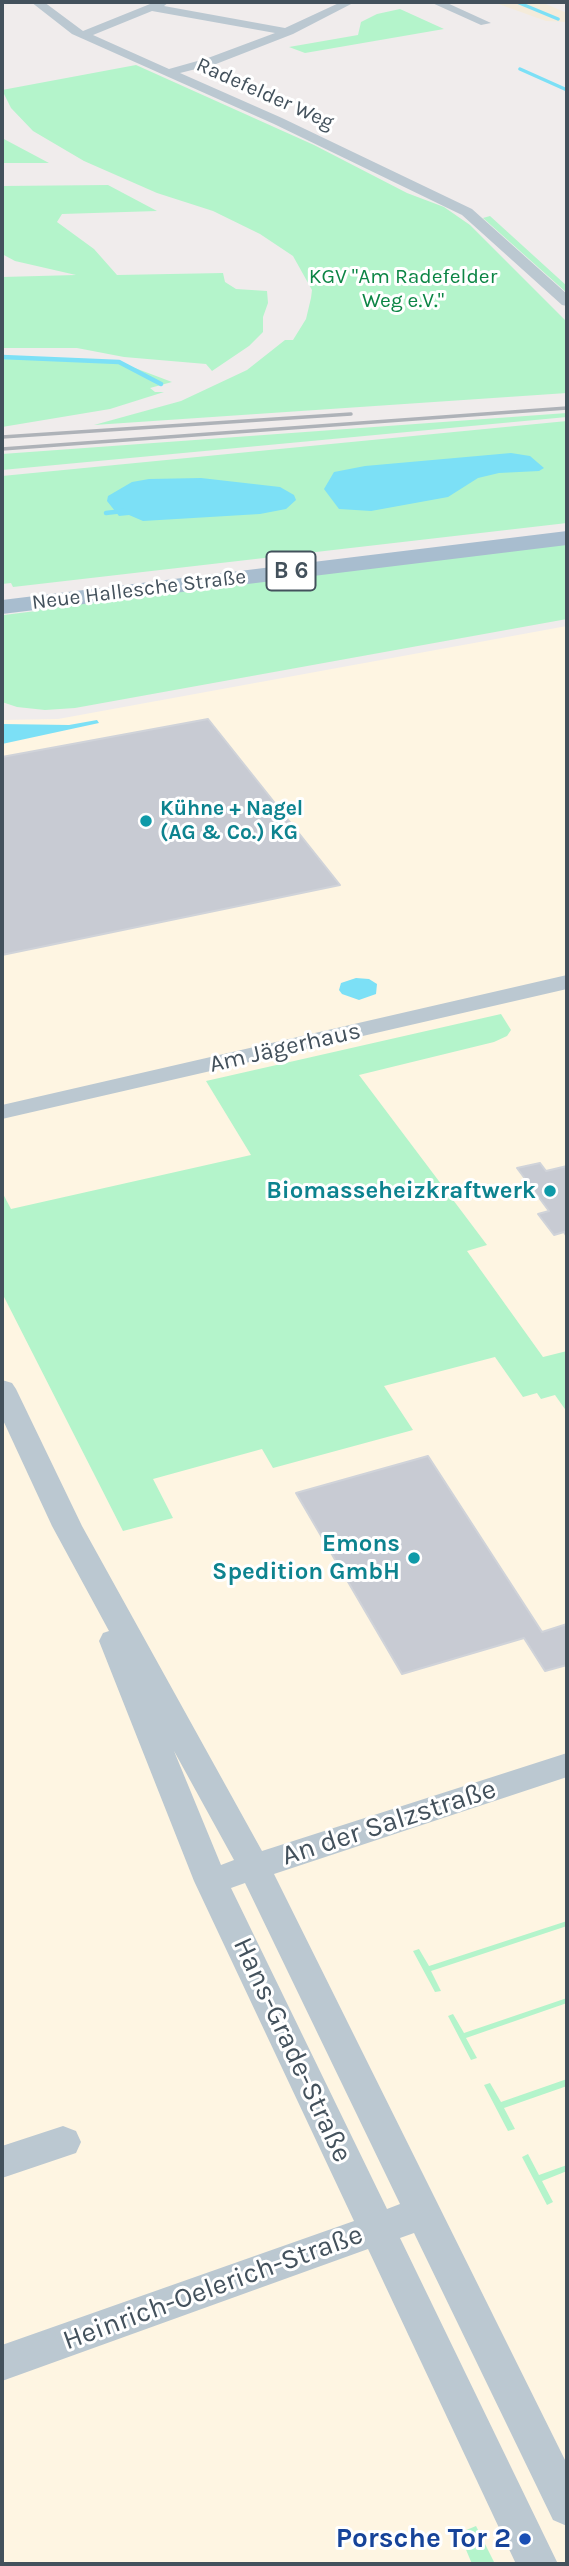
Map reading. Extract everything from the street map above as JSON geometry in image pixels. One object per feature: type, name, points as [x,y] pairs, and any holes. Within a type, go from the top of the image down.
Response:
[{"type":"main road","name":"Neue Hallesche Straße","points":[[2,593],[567,528]]},
{"type":"main road","name":"Neue Hallesche Straße","points":[[2,607],[567,538]]},
{"type":"street","name":"Radefelder Weg","points":[[37,2],[83,35],[336,148],[478,219],[567,302]]},
{"type":"street","points":[[83,35],[164,2]]},
{"type":"street","points":[[167,73],[224,57],[289,32],[350,2]]},
{"type":"street","points":[[436,2],[480,24],[499,21]]},
{"type":"street","points":[[150,7],[289,32]]},
{"type":"street","name":"Am Jägerhaus","points":[[2,1112],[567,982]]},
{"type":"street","name":"Hans-Grade-Straße","points":[[2,1389],[67,1526],[211,1881],[537,2564]]},
{"type":"street","name":"Hans-Grade-Straße","points":[[67,1526],[254,1867],[567,2506]]},
{"type":"street","name":"An der Salzstraße","points":[[211,1881],[567,1765]]},
{"type":"street","points":[[2,2162],[63,2142]]},
{"type":"street","name":"Heinrich-Oelerich-Straße","points":[[2,2363],[423,2213]]},
{"type":"shaded area","points":[[567,626],[567,2564],[2,2564],[2,720],[58,719]]},
{"type":"green space","points":[[400,9],[444,29],[305,53],[289,47],[358,35],[361,22],[377,14]]},
{"type":"green space","name":"KGV \"Am Radefelder Weg e.V.\"","points":[[136,65],[314,145],[407,193],[444,207],[470,225],[567,322],[567,393],[94,425],[181,401],[247,370],[285,340],[293,340],[306,319],[312,290],[293,256],[260,234],[213,211],[157,193],[84,161],[33,131],[11,108],[2,90]]},
{"type":"green space","points":[[2,138],[49,163],[2,163]]},
{"type":"green space","points":[[108,185],[157,211],[62,214],[57,222],[94,249],[117,275],[223,273],[225,282],[236,289],[267,291],[268,303],[263,317],[263,332],[249,346],[212,371],[206,364],[124,357],[77,348],[2,348],[2,277],[76,275],[15,261],[2,254],[2,186]]},
{"type":"green space","points":[[490,216],[567,286],[567,293],[483,218]]},
{"type":"green space","points":[[2,357],[119,362],[172,382],[150,388],[155,392],[164,392],[110,409],[2,427]]},
{"type":"green space","points":[[567,413],[567,417],[2,470],[2,454]]},
{"type":"green space","points":[[567,421],[567,523],[13,587],[11,583],[2,584],[2,476]]},
{"type":"green space","points":[[567,543],[567,619],[75,708],[45,710],[17,707],[2,702],[4,615],[36,611],[35,607]]},
{"type":"green space","points":[[501,1014],[511,1030],[507,1036],[494,1042],[359,1075],[487,1245],[467,1251],[543,1357],[567,1351],[567,1412],[555,1395],[541,1399],[537,1393],[523,1397],[495,1357],[384,1386],[413,1430],[273,1468],[262,1449],[153,1479],[173,1518],[123,1531],[2,1293],[2,1192],[11,1209],[251,1155],[206,1081]]},
{"type":"green space","points":[[567,1921],[567,1926],[431,1971],[441,1991],[435,1992],[413,1951],[419,1949],[429,1966]]},
{"type":"green space","points":[[567,1998],[567,2003],[466,2038],[477,2058],[471,2060],[448,2016],[453,2014],[464,2033]]},
{"type":"green space","points":[[567,2079],[567,2086],[504,2108],[515,2129],[508,2131],[484,2085],[490,2083],[501,2102]]},
{"type":"green space","points":[[528,2154],[539,2175],[567,2165],[567,2171],[542,2181],[553,2202],[547,2205],[522,2157]]},
{"type":"green space","points":[[476,2526],[495,2564],[472,2564],[459,2533]]},
{"type":"sand","points":[[493,2],[541,2],[567,13],[567,22],[546,21]]},
{"type":"water","points":[[511,453],[530,456],[544,468],[539,471],[499,473],[478,478],[448,497],[371,511],[339,509],[324,489],[334,472],[365,466]]},
{"type":"water","points":[[201,478],[280,487],[294,495],[296,500],[286,509],[260,514],[143,521],[129,515],[119,516],[107,501],[108,496],[132,482]]},
{"type":"water","points":[[97,720],[99,723],[2,744],[2,724],[69,725]]},
{"type":"water","points":[[356,978],[369,979],[377,984],[376,994],[359,1000],[342,994],[339,990],[341,983]]},
{"type":"building","name":"Kühne + Nagel (AG & Co.) KG","points":[[208,719],[340,885],[2,955],[2,757]]},
{"type":"building","name":"Biomasseheizkraftwerk","points":[[540,1163],[546,1171],[567,1166],[567,1237],[564,1232],[554,1235],[538,1214],[549,1211],[517,1168]]},
{"type":"building","name":"Emons Spedition GmbH","points":[[428,1456],[542,1632],[567,1624],[567,1665],[545,1671],[524,1638],[402,1674],[296,1493]]},
{"type":"waterway","points":[[517,2],[558,19]]},
{"type":"waterway","points":[[520,69],[567,90]]},
{"type":"waterway","points":[[2,357],[119,362],[161,384]]},
{"type":"waterway","points":[[106,513],[123,511]]},
{"type":"railway","points":[[2,449],[567,408]]},
{"type":"railway","points":[[2,437],[351,414]]},
{"type":"place","name":"Kühne + Nagel (AG & Co.) KG","points":[[146,821]]},
{"type":"place","name":"Biomasseheizkraftwerk","points":[[550,1191]]},
{"type":"place","name":"Emons Spedition GmbH","points":[[414,1558]]},
{"type":"place","name":"Porsche Tor 2","points":[[525,2539]]}]
